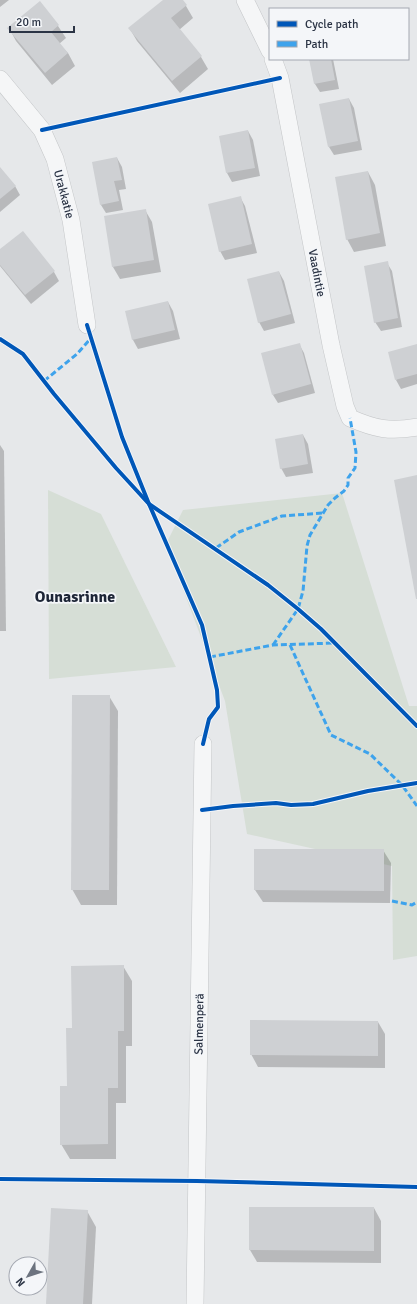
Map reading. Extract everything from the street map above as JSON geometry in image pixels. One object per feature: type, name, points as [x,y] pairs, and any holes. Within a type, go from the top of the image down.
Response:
[{"type":"street","points":[[245,0],[269,49]]},
{"type":"street","name":"Vaadintie","points":[[273,60],[280,78],[331,346],[345,406],[350,418],[369,426],[390,429],[417,427]]},
{"type":"street","name":"Urakkatie","points":[[0,79],[42,130],[54,159],[71,220],[87,325]]},
{"type":"street","name":"Salmenperä","points":[[195,1304],[203,744]]},
{"type":"shaded area","points":[[48,490],[101,514],[176,667],[49,679]]},
{"type":"shaded area","points":[[342,493],[409,706],[417,706],[417,956],[393,960],[392,866],[247,834],[225,701],[166,544],[183,510]]},
{"type":"building","points":[[163,0],[183,0],[187,5],[171,18],[202,56],[172,81],[128,28]]},
{"type":"building","points":[[40,1],[59,25],[51,32],[68,53],[45,73],[7,28]]},
{"type":"building","points":[[309,60],[331,60],[335,80],[314,84]]},
{"type":"building","points":[[349,98],[358,141],[328,147],[319,104]]},
{"type":"building","points":[[248,130],[255,168],[226,173],[219,136]]},
{"type":"building","points":[[117,157],[122,180],[114,181],[119,201],[100,205],[92,162]]},
{"type":"building","points":[[0,167],[16,186],[0,199]]},
{"type":"building","points":[[368,171],[380,233],[346,240],[335,177]]},
{"type":"building","points":[[241,196],[252,244],[219,252],[208,204]]},
{"type":"building","points":[[146,209],[154,260],[112,267],[104,216]]},
{"type":"building","points":[[23,231],[55,271],[25,295],[0,265],[0,249]]},
{"type":"building","points":[[388,261],[398,318],[374,323],[364,266]]},
{"type":"building","points":[[279,271],[291,314],[258,323],[247,279]]},
{"type":"building","points":[[168,301],[175,330],[132,340],[125,311]]},
{"type":"building","points":[[300,343],[311,384],[272,395],[261,353]]},
{"type":"building","points":[[417,344],[417,374],[395,380],[388,352]]},
{"type":"building","points":[[303,434],[308,464],[280,469],[275,439]]},
{"type":"building","points":[[417,475],[417,599],[416,599],[394,480]]},
{"type":"building","points":[[72,695],[110,695],[109,890],[71,890]]},
{"type":"building","points":[[254,849],[384,849],[384,891],[254,890]]},
{"type":"building","points":[[124,965],[124,1031],[118,1031],[118,1088],[108,1088],[108,1144],[60,1145],[60,1086],[67,1086],[66,1028],[72,1028],[71,966]]},
{"type":"building","points":[[250,1020],[378,1021],[378,1056],[250,1055]]},
{"type":"building","points":[[249,1207],[374,1207],[374,1251],[249,1250]]},
{"type":"building","points":[[51,1208],[88,1210],[83,1304],[46,1304],[46,1296],[48,1296]]},
{"type":"marked path","points":[[44,381],[77,354],[91,338]]},
{"type":"marked path","points":[[273,645],[298,609],[303,591],[307,546],[310,535],[328,505],[344,491],[348,485],[348,478],[355,468],[356,452],[350,418]]},
{"type":"marked path","points":[[216,548],[239,532],[282,516],[323,513]]},
{"type":"marked path","points":[[210,657],[273,645],[335,643]]},
{"type":"marked path","points":[[290,645],[331,735],[370,754],[402,785],[417,806]]},
{"type":"marked path","points":[[392,901],[412,905],[417,902]]},
{"type":"cycle path","points":[[42,130],[280,78]]},
{"type":"cycle path","points":[[87,325],[122,437],[149,504],[202,625],[217,690],[218,707],[209,719],[203,744]]},
{"type":"cycle path","points":[[0,339],[23,354],[54,394],[116,468],[149,504],[268,585],[298,609],[321,629],[417,726]]},
{"type":"cycle path","points":[[202,810],[276,803],[291,805],[313,804],[368,791],[417,783]]},
{"type":"cycle path","points":[[0,1179],[197,1181],[417,1187]]},
{"type":"district","name":"Ounasrinne","points":[[75,596]]}]
